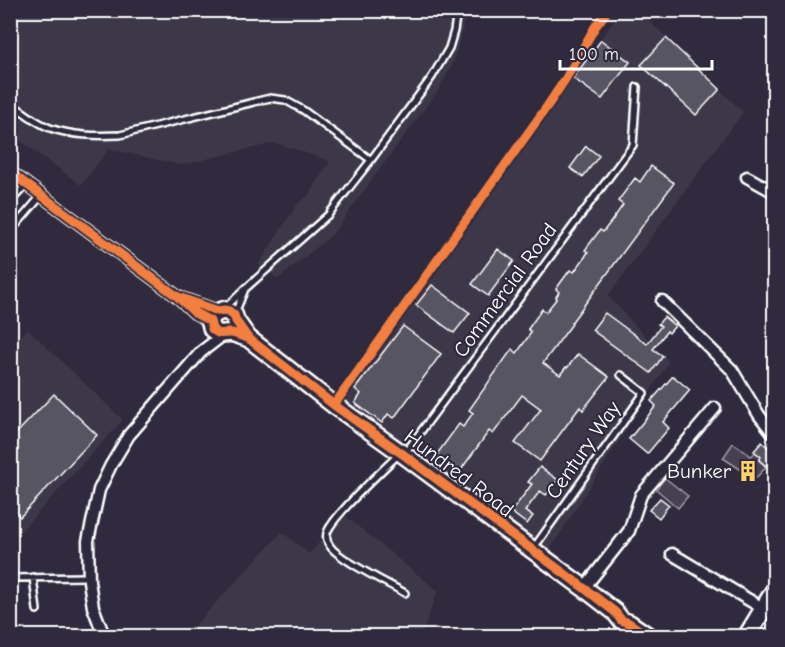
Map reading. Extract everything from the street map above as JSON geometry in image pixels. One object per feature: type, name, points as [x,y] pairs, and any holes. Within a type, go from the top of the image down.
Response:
[{"type":"street","name":"Hundred Road","points":[[10,172],[178,297],[195,313],[223,322],[248,338],[334,405],[403,453],[584,588],[615,612],[621,620],[648,636]]},
{"type":"street","points":[[747,177],[774,192]]},
{"type":"street","points":[[662,301],[732,370],[759,415],[774,434]]},
{"type":"street","points":[[104,636],[93,607],[89,577],[88,541],[99,490],[129,435],[201,352],[223,322]]},
{"type":"street","points":[[584,588],[629,531],[641,495],[715,408]]},
{"type":"street","points":[[672,554],[764,609]]},
{"type":"street","points":[[747,636],[774,591]]},
{"type":"lane","points":[[223,322],[245,289],[328,215],[371,160],[432,77],[449,48],[457,10]]},
{"type":"lane","name":"Commercial Road","points":[[405,593],[343,557],[330,546],[327,532],[344,510],[403,453],[633,145],[637,87]]},
{"type":"lane","points":[[10,103],[48,128],[95,136],[120,135],[270,98],[285,100],[303,110],[371,160]]},
{"type":"lane","points":[[10,202],[27,184]]},
{"type":"lane","points":[[10,232],[42,194]]},
{"type":"lane","points":[[223,322],[245,289]]},
{"type":"lane","name":"Century Way","points":[[532,550],[644,393],[621,375]]},
{"type":"lane","points":[[33,577],[37,610]]},
{"type":"lane","points":[[10,578],[89,577]]},
{"type":"shaded area","points":[[11,11],[467,11],[454,61],[440,88],[333,234],[278,279],[258,265],[298,203],[309,195],[330,161],[275,143],[181,165],[109,149],[81,185],[11,134]]},
{"type":"shaded area","points":[[621,11],[639,11],[743,112],[608,296],[669,362],[544,559],[334,405]]},
{"type":"shaded area","points":[[28,329],[123,420],[11,542],[11,347]]},
{"type":"shaded area","points":[[733,443],[751,456],[756,452],[761,457],[759,460],[766,467],[756,478],[751,475],[752,472],[745,468],[743,471],[723,458]]},
{"type":"shaded area","points":[[665,478],[688,496],[678,508],[656,489]]},
{"type":"shaded area","points":[[344,515],[438,591],[421,636],[185,636],[282,532],[309,554]]},
{"type":"building","points":[[666,38],[720,89],[696,115],[641,65]]},
{"type":"building","points":[[601,40],[630,62],[602,99],[573,78]]},
{"type":"building","points":[[586,146],[599,156],[583,177],[570,168]]},
{"type":"building","points":[[651,166],[674,183],[543,363],[560,375],[578,354],[609,377],[583,410],[580,407],[540,461],[515,443],[541,409],[522,395],[493,434],[489,431],[460,471],[437,454],[459,424],[463,427],[473,413],[469,410],[512,349],[517,353],[531,332],[528,329],[542,309],[546,312],[557,298],[559,292],[556,289],[570,270],[574,272],[588,252],[585,250],[600,230],[603,232],[623,205],[618,201],[635,178],[640,182]]},
{"type":"building","points":[[498,249],[514,261],[488,296],[472,284]]},
{"type":"building","points":[[432,285],[470,313],[454,333],[416,305]]},
{"type":"building","points":[[605,313],[647,344],[661,326],[658,324],[664,317],[675,326],[669,333],[667,331],[653,349],[663,356],[651,373],[592,330]]},
{"type":"building","points":[[403,326],[441,354],[394,418],[388,414],[382,423],[355,403],[361,394],[355,389]]},
{"type":"building","points":[[673,376],[690,390],[663,422],[669,428],[647,454],[629,439],[656,406],[651,401]]},
{"type":"building","points":[[54,394],[97,435],[20,517],[10,508],[10,440]]},
{"type":"building","points":[[762,442],[774,453],[774,457],[766,466],[754,451]]},
{"type":"building","points":[[540,467],[558,480],[546,495],[540,491],[525,511],[533,516],[527,524],[511,512],[532,484],[528,482]]},
{"type":"building","points":[[660,498],[669,505],[659,518],[649,510]]},
{"type":"cycle path","points":[[334,405],[548,105],[595,27],[608,10]]},
{"type":"cycle path","points":[[10,172],[178,297],[195,313],[210,321],[212,329],[220,334],[232,333],[248,338]]},
{"type":"cycle path","points":[[178,297],[218,311],[229,311],[248,338],[334,405],[584,588],[615,612],[621,620],[648,636]]},
{"type":"place","name":"Bunker","points":[[748,471]]}]
